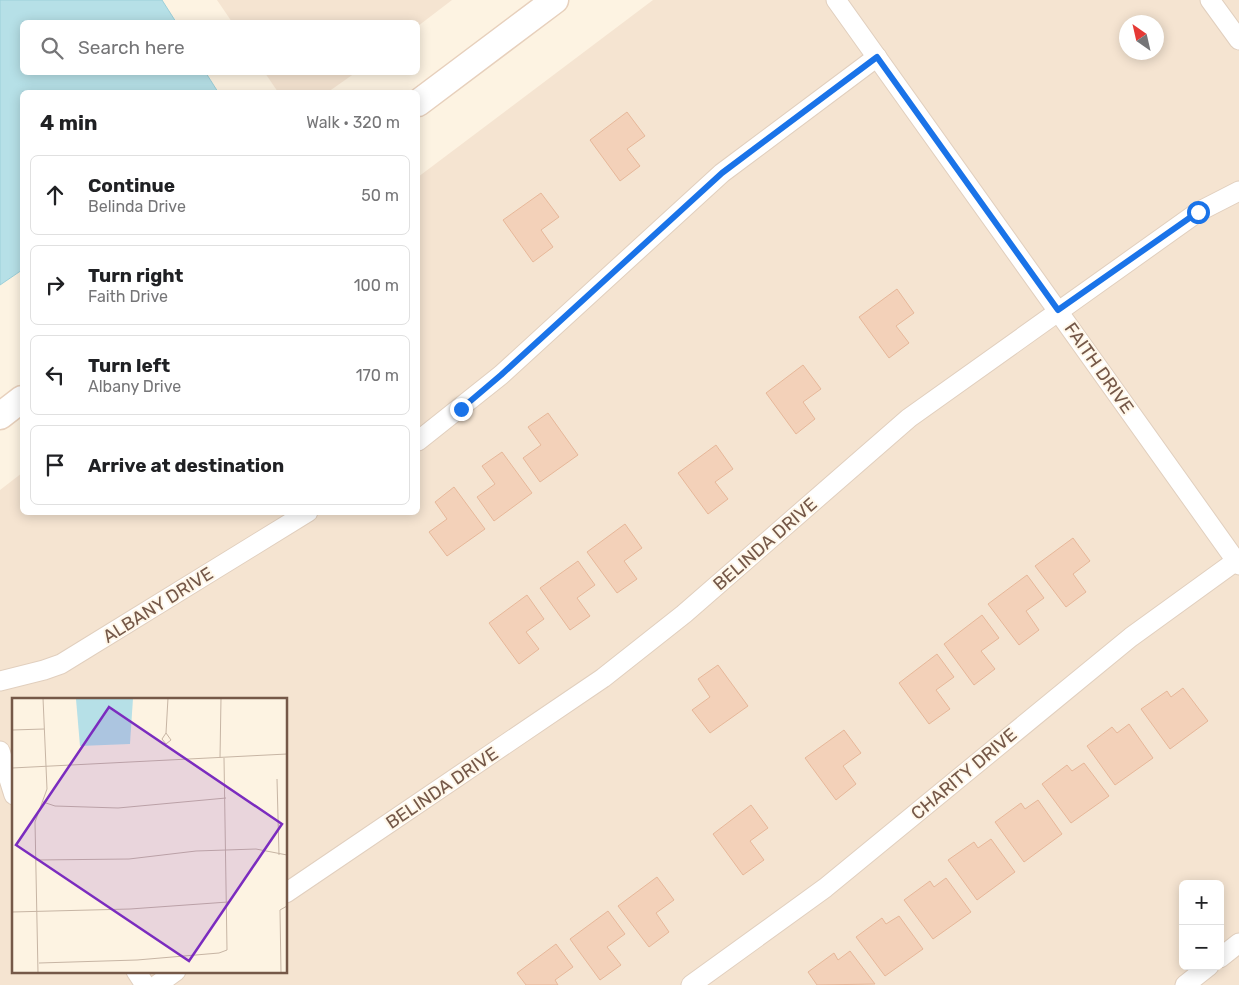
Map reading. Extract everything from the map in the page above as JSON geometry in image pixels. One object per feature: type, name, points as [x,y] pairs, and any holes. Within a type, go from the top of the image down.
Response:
[{"type":"main road","points":[[420,101],[555,0]]},
{"type":"main road","points":[[0,416],[20,401]]},
{"type":"street","name":"FAITH DRIVE","points":[[836,0],[1238,563]]},
{"type":"street","points":[[1210,0],[1239,40]]},
{"type":"street","points":[[420,439],[501,375],[722,173],[877,57]]},
{"type":"street","name":"BELINDA DRIVE","points":[[288,892],[603,678],[684,614],[909,418],[1198,212],[1239,192]]},
{"type":"street","name":"ALBANY DRIVE","points":[[0,681],[44,670],[67,660],[303,515]]},
{"type":"street","name":"CHARITY DRIVE","points":[[691,985],[825,888],[1123,642],[1238,563]]},
{"type":"street","points":[[0,750],[12,789]]},
{"type":"street","points":[[1224,955],[1239,943]]},
{"type":"street","points":[[1185,985],[1204,970]]},
{"type":"street","points":[[137,972],[145,985]]},
{"type":"street","points":[[158,985],[175,972]]},
{"type":"shaded area","points":[[217,0],[452,0],[420,24],[420,20],[231,20]]},
{"type":"shaded area","points":[[653,0],[1239,0],[1239,985],[0,985],[0,490],[20,475],[20,515],[420,515],[420,175]]},
{"type":"shaded area","points":[[266,75],[352,75],[331,90],[277,90]]},
{"type":"water","points":[[0,0],[162,0],[175,20],[20,20],[20,75],[207,75],[217,90],[20,90],[20,271],[0,285]]},
{"type":"building","points":[[627,112],[645,136],[627,149],[640,166],[620,181],[590,140]]},
{"type":"building","points":[[541,193],[559,217],[541,230],[553,247],[533,262],[503,220]]},
{"type":"building","points":[[897,289],[914,313],[896,326],[909,343],[889,358],[859,317]]},
{"type":"building","points":[[803,365],[821,389],[803,402],[815,419],[796,434],[766,393]]},
{"type":"building","points":[[548,413],[578,455],[540,482],[523,458],[541,445],[528,427]]},
{"type":"building","points":[[716,445],[733,469],[715,482],[728,499],[708,514],[678,473]]},
{"type":"building","points":[[502,452],[532,493],[494,521],[477,497],[495,484],[482,466]]},
{"type":"building","points":[[454,487],[485,529],[447,556],[429,532],[447,519],[435,502]]},
{"type":"building","points":[[625,524],[642,548],[624,561],[637,579],[617,593],[587,552]]},
{"type":"building","points":[[1073,538],[1090,561],[1073,574],[1086,592],[1066,607],[1035,566]]},
{"type":"building","points":[[578,561],[595,585],[577,598],[590,616],[570,630],[540,588]]},
{"type":"building","points":[[1027,575],[1044,598],[1026,611],[1039,630],[1019,645],[988,604]]},
{"type":"building","points":[[527,595],[544,619],[526,632],[539,649],[519,664],[489,623]]},
{"type":"building","points":[[982,615],[999,638],[981,651],[995,669],[974,685],[944,644]]},
{"type":"building","points":[[937,654],[954,677],[936,690],[950,709],[929,724],[899,683]]},
{"type":"building","points":[[718,665],[748,706],[710,733],[692,710],[710,697],[698,679]]},
{"type":"building","points":[[1183,688],[1208,721],[1170,749],[1141,709],[1167,691],[1171,697]]},
{"type":"building","points":[[1129,724],[1153,758],[1115,785],[1087,746],[1112,727],[1117,733]]},
{"type":"building","points":[[844,730],[861,753],[843,766],[856,784],[836,800],[805,758]]},
{"type":"building","points":[[1084,763],[1109,796],[1071,823],[1042,784],[1067,765],[1072,771]]},
{"type":"building","points":[[1038,800],[1062,834],[1024,862],[995,822],[1021,803],[1025,809]]},
{"type":"building","points":[[751,805],[768,828],[750,841],[764,860],[743,875],[713,834]]},
{"type":"building","points":[[991,839],[1015,872],[977,900],[948,860],[974,842],[978,848]]},
{"type":"building","points":[[657,877],[674,900],[656,913],[669,932],[649,947],[618,906]]},
{"type":"building","points":[[946,878],[971,912],[933,939],[904,900],[930,881],[934,887]]},
{"type":"building","points":[[608,911],[625,934],[607,947],[621,965],[600,980],[570,939]]},
{"type":"building","points":[[899,916],[923,949],[885,976],[856,937],[882,918],[886,924]]},
{"type":"building","points":[[556,944],[573,967],[555,980],[558,985],[526,985],[517,973]]},
{"type":"building","points":[[850,951],[875,984],[817,985],[808,972],[834,953],[838,960]]},
{"type":"route","points":[[461,409],[501,375],[722,173],[768,136],[877,57],[1058,310],[1198,212]]}]
